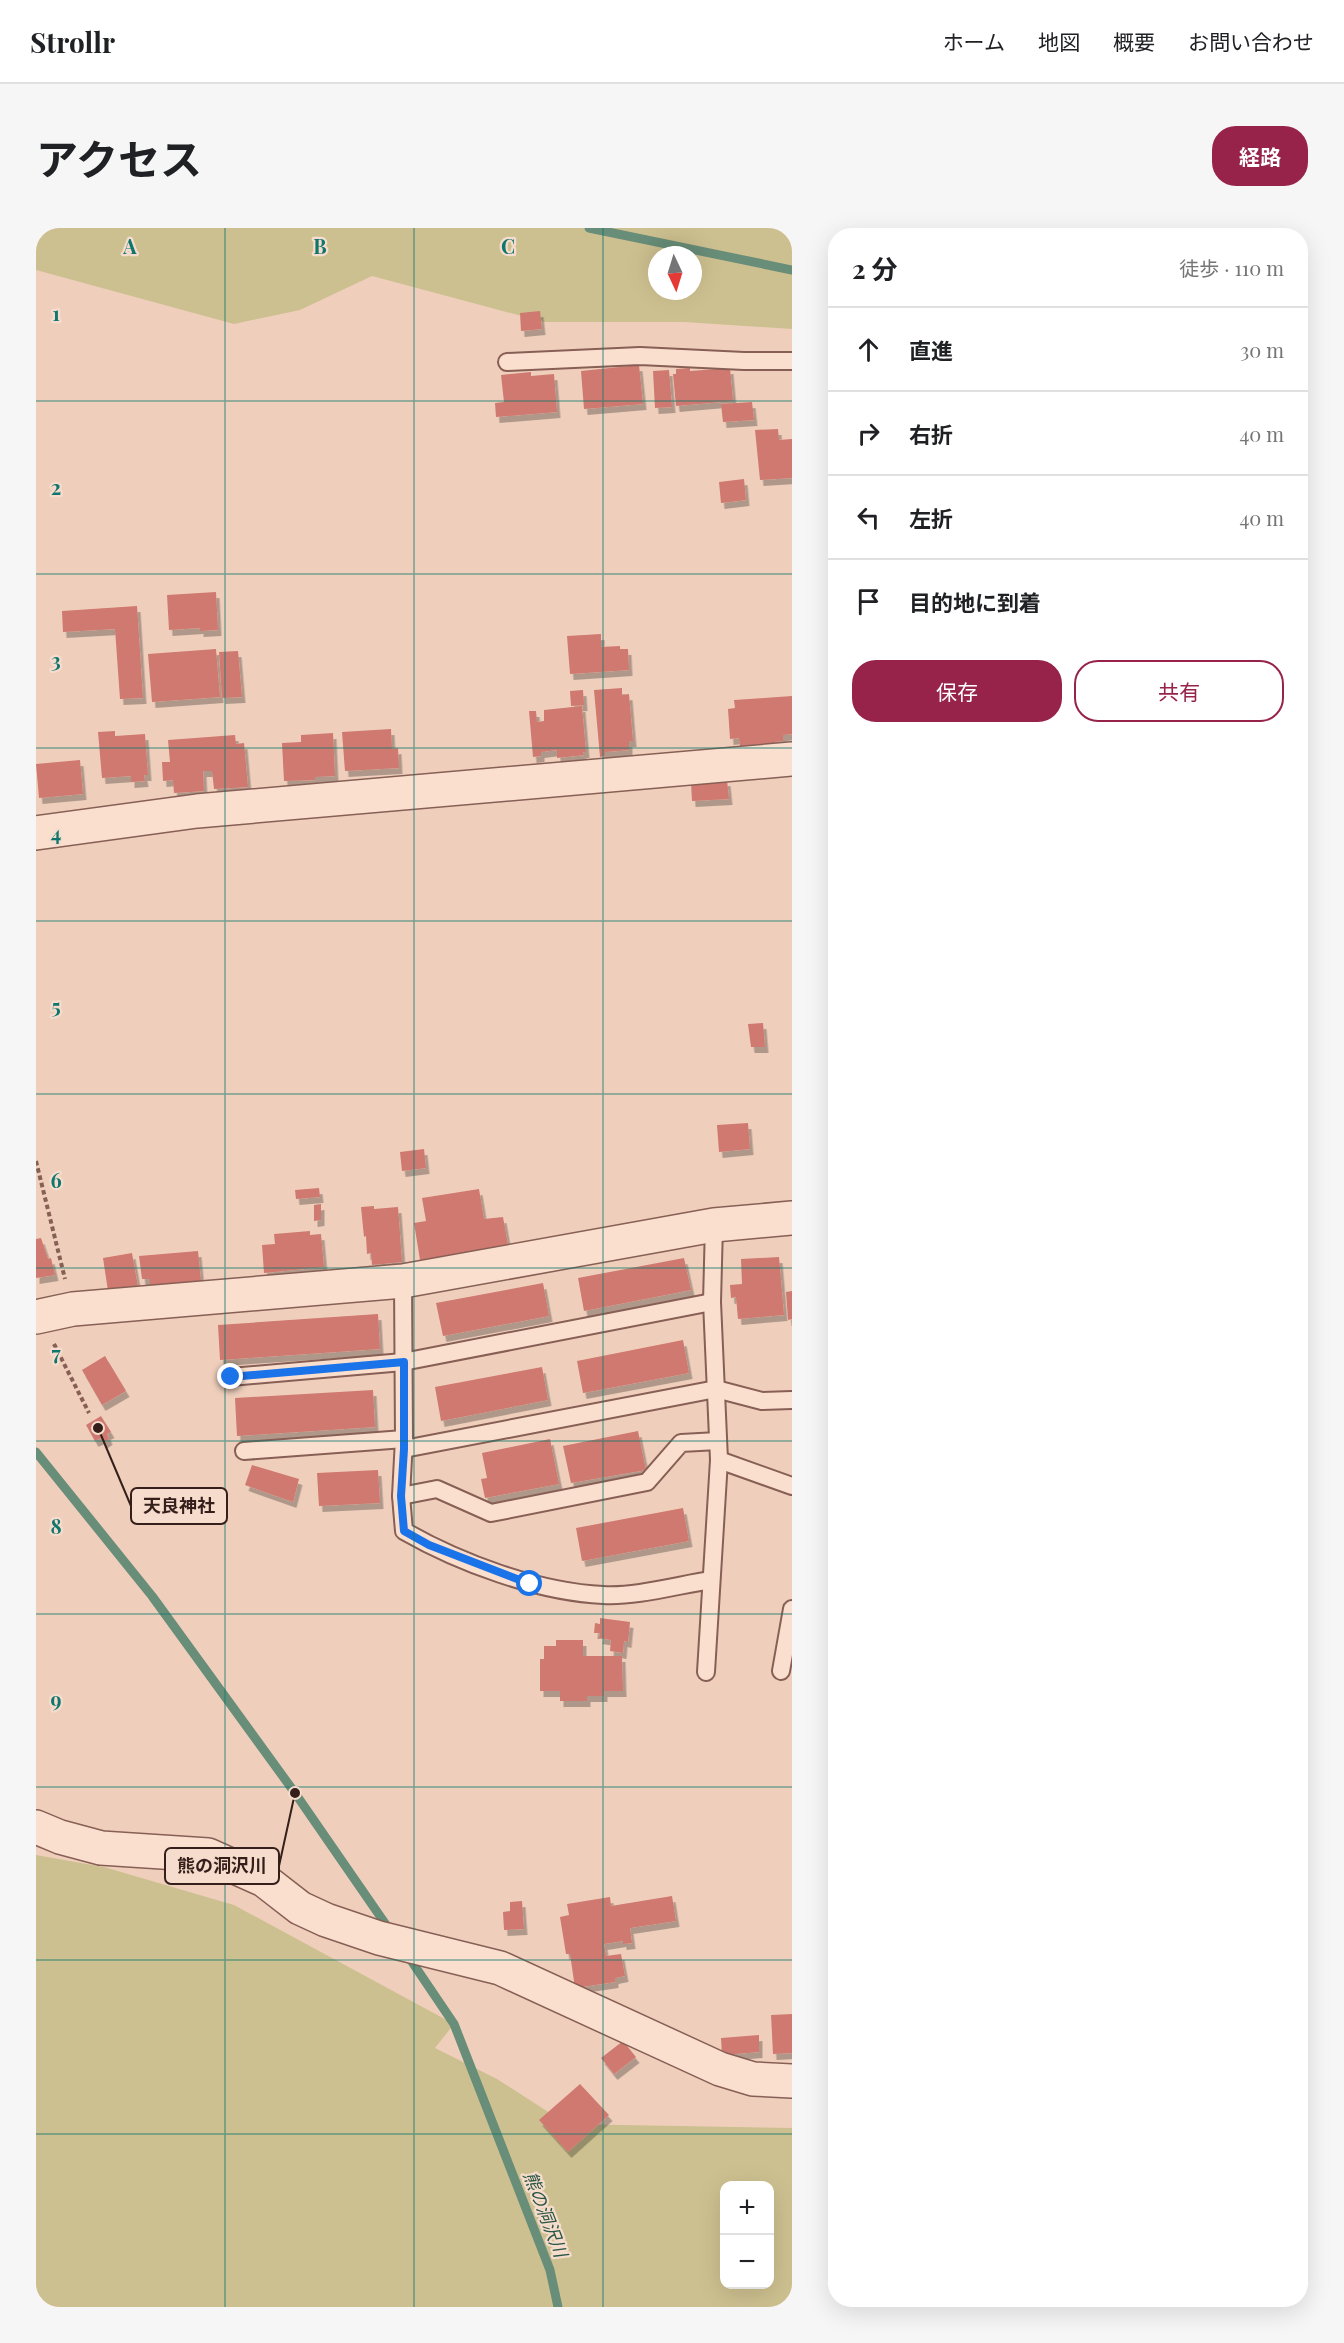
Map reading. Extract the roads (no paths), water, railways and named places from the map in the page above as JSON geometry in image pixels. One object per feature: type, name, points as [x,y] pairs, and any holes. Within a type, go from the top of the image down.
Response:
[{"type":"street","points":[[36,833],[197,812],[792,759]]},
{"type":"street","points":[[36,1317],[73,1309],[403,1281],[714,1225],[792,1218]]},
{"type":"street","points":[[36,1827],[60,1837],[101,1848],[208,1855],[264,1880],[300,1908],[379,1938],[500,1968],[720,2069],[753,2079],[792,2081]]},
{"type":"lane","points":[[507,362],[640,356],[744,362],[792,361]]},
{"type":"lane","points":[[706,1672],[719,1460],[712,1302],[714,1225]]},
{"type":"lane","points":[[403,1281],[404,1444],[401,1496],[404,1531],[429,1545],[530,1584],[603,1595],[711,1580]]},
{"type":"lane","points":[[231,1377],[404,1362],[712,1302]]},
{"type":"lane","points":[[243,1451],[404,1444],[716,1389],[762,1401],[792,1401]]},
{"type":"lane","points":[[401,1496],[437,1489],[491,1513],[647,1482],[681,1443],[718,1441]]},
{"type":"lane","points":[[719,1460],[792,1486]]},
{"type":"lane","points":[[781,1671],[792,1609]]},
{"type":"waterway","points":[[589,228],[792,270]]},
{"type":"waterway","name":"熊の洞沢川","points":[[36,1452],[152,1596],[295,1793],[391,1932]]},
{"type":"waterway","name":"熊の洞沢川","points":[[406,1953],[454,2024],[550,2270],[558,2307]]},
{"type":"place","name":"天良神社","points":[[98,1428]]},
{"type":"place","name":"熊の洞沢川","points":[[295,1793]]}]
